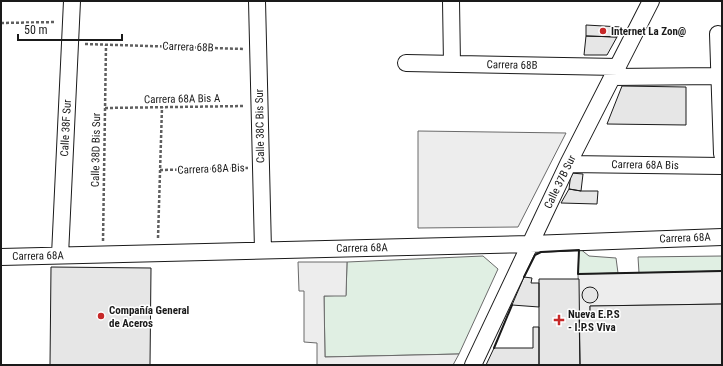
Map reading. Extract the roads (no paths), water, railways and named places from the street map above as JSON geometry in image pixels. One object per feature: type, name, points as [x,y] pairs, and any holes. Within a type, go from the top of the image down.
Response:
[{"type":"street","name":"Calle 38F Sur","points":[[60,255],[72,1]]},
{"type":"street","name":"Calle 38C Bis Sur","points":[[257,1],[263,250]]},
{"type":"street","points":[[450,1],[452,64]]},
{"type":"street","name":"Calle 37B Sur","points":[[473,365],[568,164],[651,1]]},
{"type":"street","points":[[718,34],[722,154]]},
{"type":"street","name":"Carrera 68B","points":[[406,63],[719,76]]},
{"type":"street","name":"Carrera 68A Bis","points":[[568,164],[722,166]]},
{"type":"street","name":"Carrera 68A","points":[[1,257],[530,244],[722,237]]},
{"type":"place","name":"Internet La Zon@","points":[[603,31]]},
{"type":"place","name":"Compañía General de Aceros","points":[[101,316]]},
{"type":"place","name":"Nueva E.P.S - I.P.S Viva","points":[[559,320]]}]
